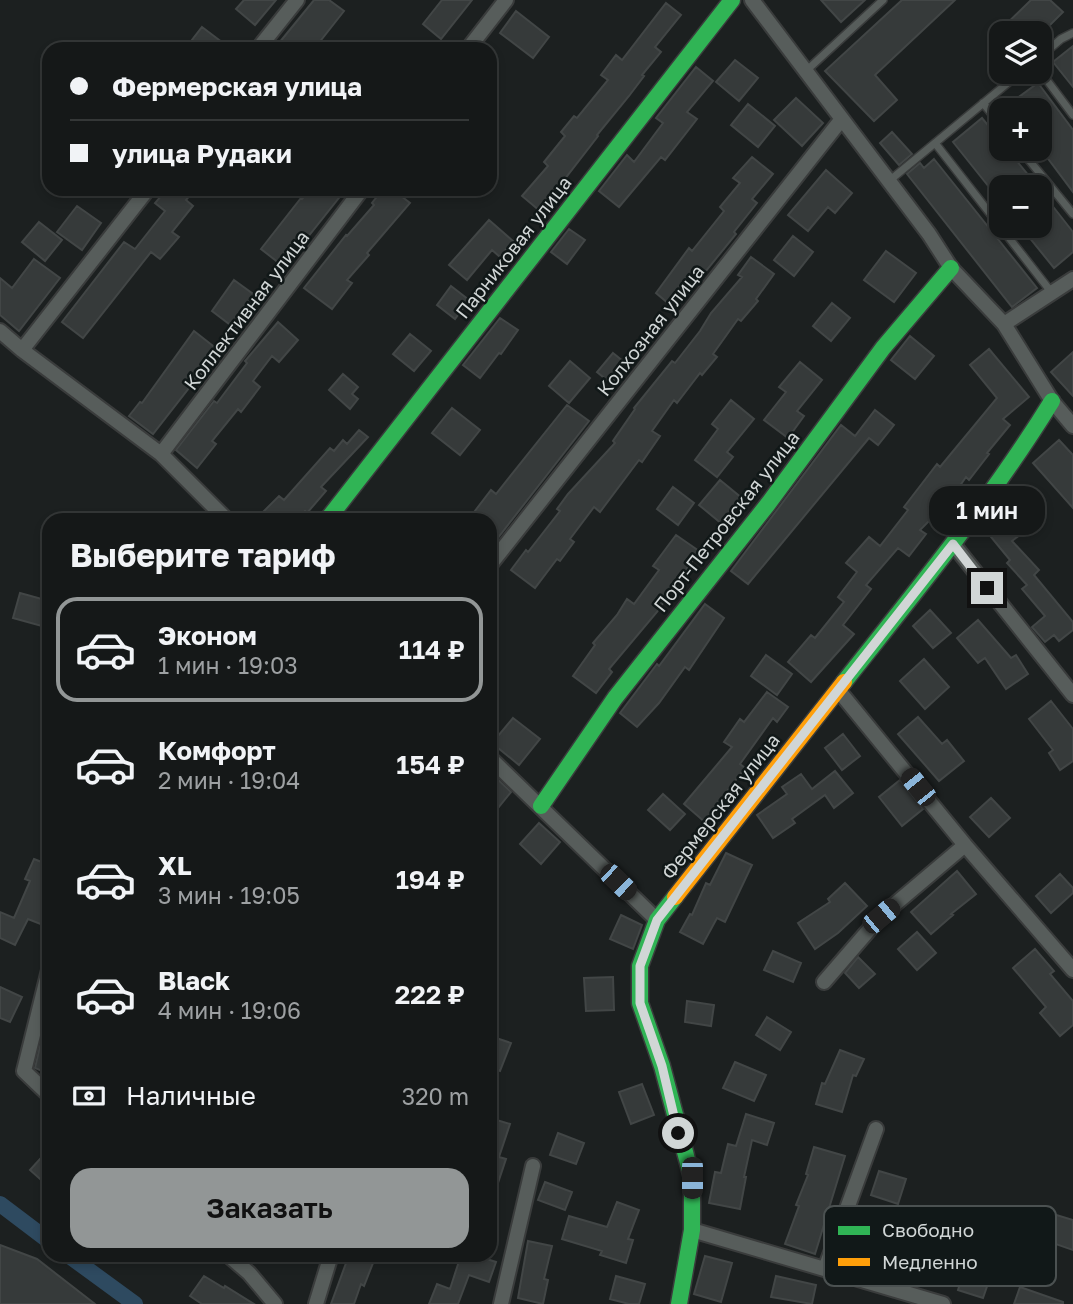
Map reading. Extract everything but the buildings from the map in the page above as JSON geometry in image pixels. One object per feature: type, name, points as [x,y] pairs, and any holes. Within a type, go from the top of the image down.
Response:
[{"type":"street","points":[[264,42],[297,0]]},
{"type":"street","points":[[473,42],[506,0]]},
{"type":"street","name":"Парниковая улица","points":[[332,513],[732,0]]},
{"type":"street","points":[[752,0],[929,234],[951,268],[1004,324],[1052,401],[1073,426]]},
{"type":"street","name":"Колхозная улица","points":[[497,556],[841,120]]},
{"type":"street","points":[[22,351],[143,196]]},
{"type":"street","name":"Коллективная улица","points":[[160,454],[357,196]]},
{"type":"street","name":"Порт-Петровская улица","points":[[541,806],[615,698],[768,504],[883,348],[951,268]]},
{"type":"street","points":[[1004,324],[1073,279]]},
{"type":"street","points":[[0,331],[22,351],[160,454],[220,513]]},
{"type":"street","name":"Фермерская улица","points":[[679,1304],[692,1230],[692,1178],[662,1066],[640,1003],[640,966],[657,920],[953,544],[1023,448],[1052,401]]},
{"type":"street","points":[[953,544],[1073,695]]},
{"type":"street","points":[[839,691],[965,845],[1073,970]]},
{"type":"street","points":[[497,765],[657,920]]},
{"type":"street","points":[[824,982],[881,916],[965,845]]},
{"type":"street","points":[[42,999],[24,1072],[42,1089]]},
{"type":"street","points":[[848,1206],[876,1129]]},
{"type":"street","points":[[501,1304],[533,1166]]},
{"type":"street","points":[[692,1230],[824,1269]]},
{"type":"street","points":[[236,1262],[275,1304]]},
{"type":"street","points":[[316,1304],[329,1262]]},
{"type":"street","points":[[882,1286],[943,1304]]},
{"type":"lane","points":[[805,72],[883,0]]},
{"type":"lane","points":[[1052,47],[1073,33]]},
{"type":"lane","points":[[889,182],[1006,84]]},
{"type":"lane","points":[[1050,84],[1073,115]]},
{"type":"lane","points":[[983,103],[989,110]]},
{"type":"lane","points":[[935,143],[1052,293]]},
{"type":"lane","points":[[1030,161],[1073,214]]},
{"type":"waterway","points":[[0,1204],[42,1236]]},
{"type":"waterway","points":[[78,1262],[135,1304]]},
{"type":"traffic: fast","points":[[332,513],[732,0]]},
{"type":"traffic: fast","points":[[541,806],[615,698],[768,504],[883,348],[951,268]]},
{"type":"traffic: fast","points":[[844,682],[1004,474],[1052,401]]},
{"type":"traffic: fast","points":[[675,897],[657,920],[640,966],[640,1003],[662,1066],[692,1178],[692,1230],[679,1304]]},
{"type":"traffic: slow","points":[[675,897],[844,682]]},
{"type":"route","points":[[678,1133],[662,1066],[640,1003],[640,966],[657,920],[953,544],[987,588]]}]
